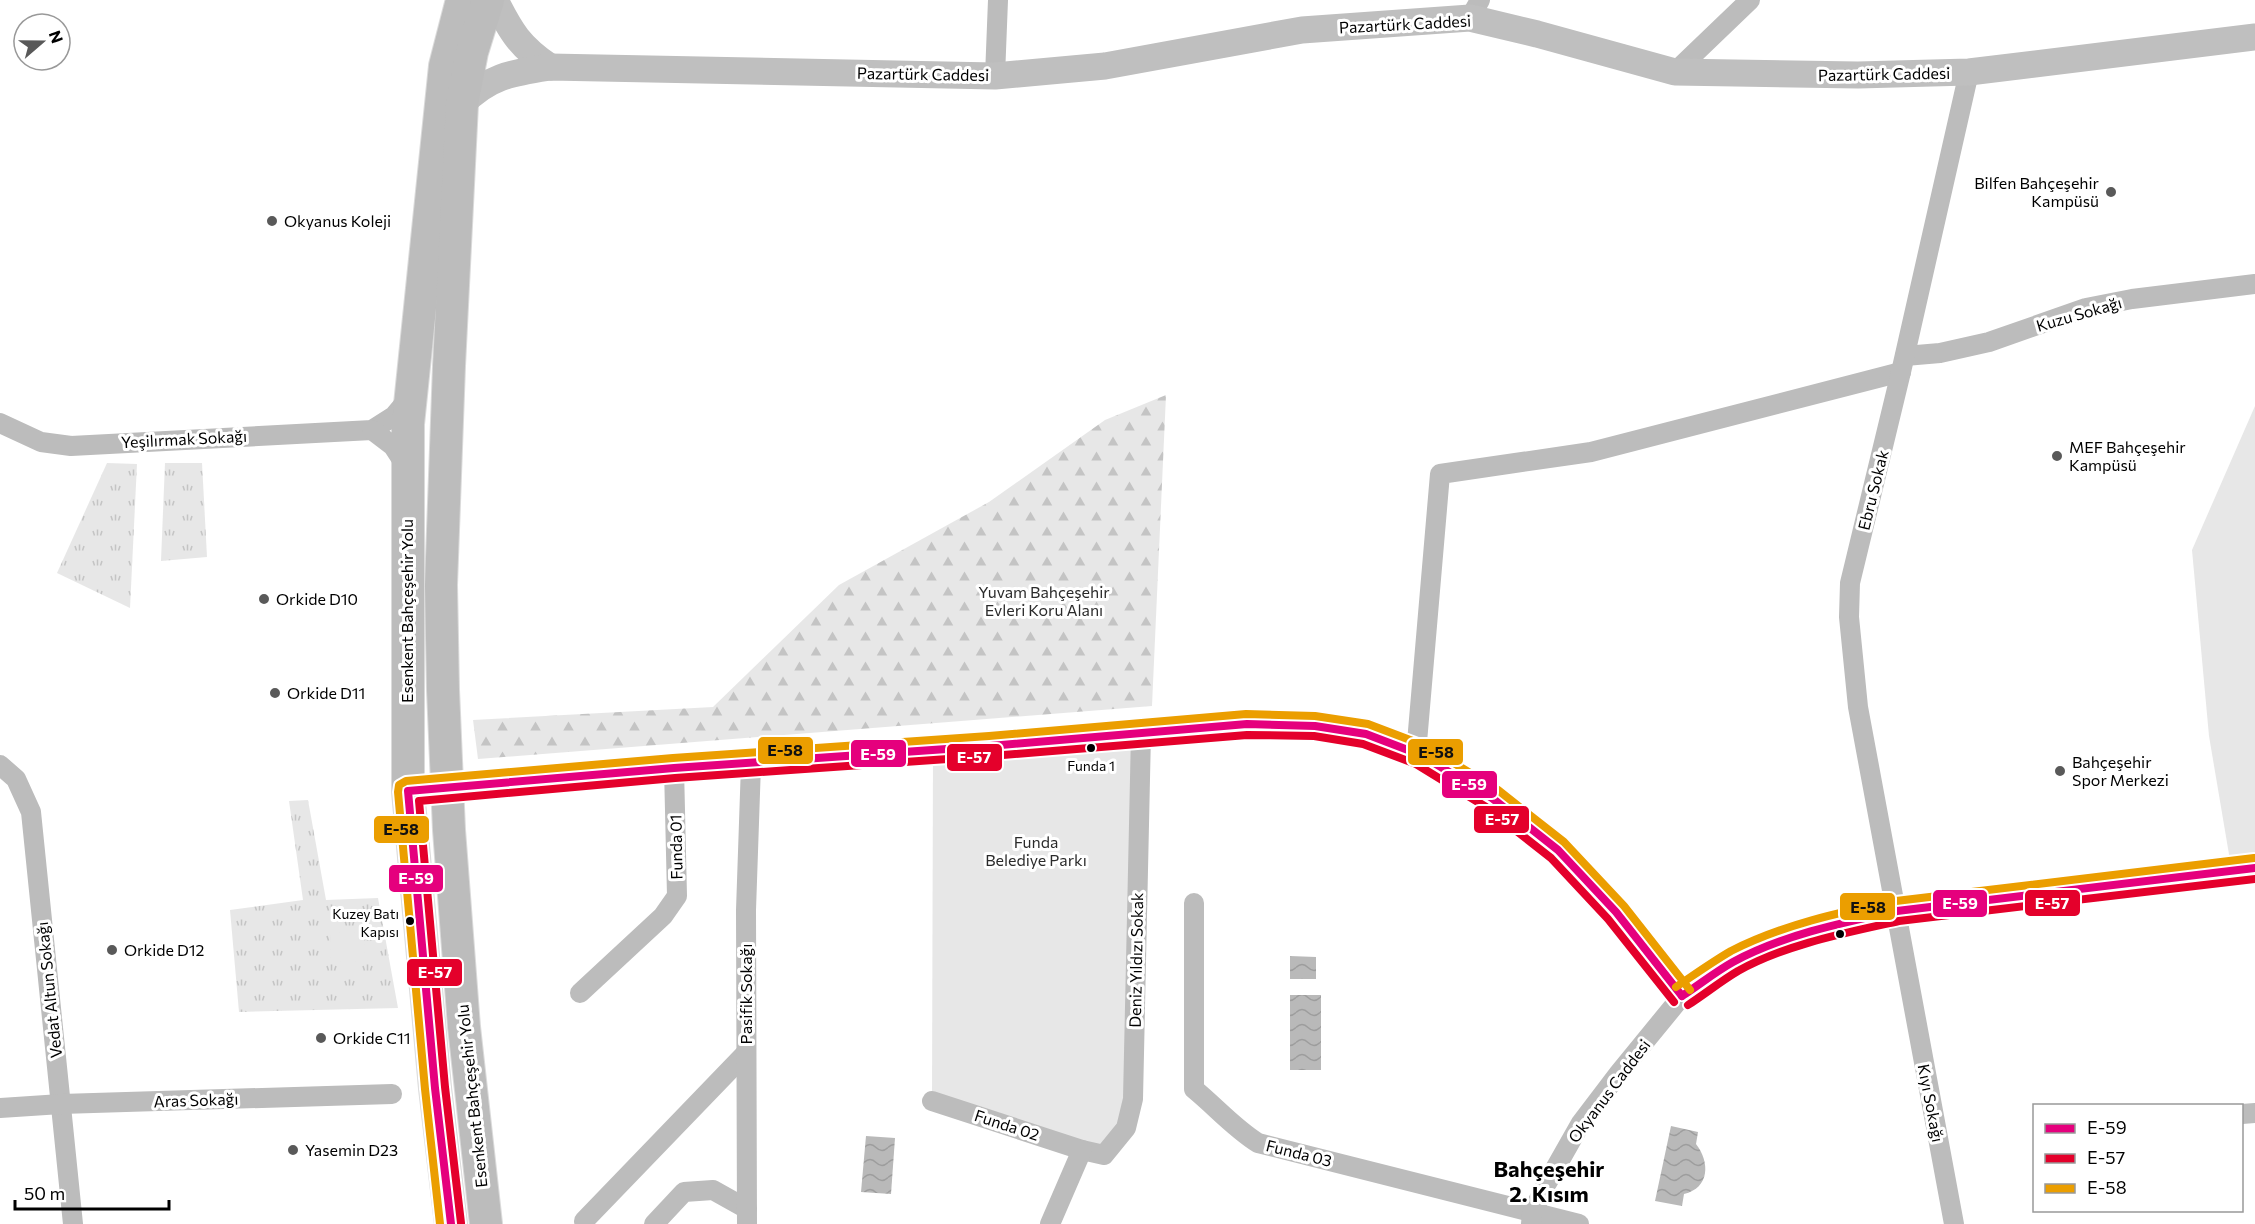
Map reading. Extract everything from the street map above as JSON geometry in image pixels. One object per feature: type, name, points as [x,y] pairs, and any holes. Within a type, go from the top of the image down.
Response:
[{"type":"main road","name":"Esenkent Bahçeşehir Yolu","points":[[452,1224],[434,1076],[408,791],[406,754],[408,424],[445,66],[462,0]]},
{"type":"main road","name":"Esenkent Bahçeşehir Yolu","points":[[486,1224],[464,1027],[446,788],[441,585],[462,105],[472,52],[488,0]]},
{"type":"main road","points":[[408,791],[446,788]]},
{"type":"street","points":[[495,0],[517,39],[530,53],[550,68]]},
{"type":"street","points":[[995,76],[998,0]]},
{"type":"street","points":[[1675,72],[1750,0]]},
{"type":"street","name":"Pazartürk Caddesi","points":[[462,105],[475,91],[489,81],[550,68],[995,76],[1105,66],[1302,30],[1475,9],[1538,33],[1675,72],[1858,75],[1969,72],[2255,38]]},
{"type":"street","name":"Ebru Sokak","points":[[1910,982],[1858,707],[1849,617],[1850,583],[1903,364],[1969,72]]},
{"type":"street","name":"Kuzu Sokağı","points":[[1416,754],[1440,474],[1591,452],[1940,353],[1989,342],[2086,308],[2132,299],[2255,284]]},
{"type":"street","points":[[408,469],[393,446],[372,430],[393,416],[411,396]]},
{"type":"street","name":"Yeşilırmak Sokağı","points":[[0,423],[40,442],[71,446],[372,430]]},
{"type":"street","points":[[446,788],[1247,724],[1316,726],[1365,734],[1416,754],[1492,798],[1558,850],[1616,912],[1682,996]]},
{"type":"street","name":"Deniz Yıldızı Sokak","points":[[1082,1150],[1104,1155],[1126,1128],[1133,1099],[1141,733]]},
{"type":"street","name":"Pasifik Sokağı","points":[[747,1216],[746,910],[751,764]]},
{"type":"street","name":"Vedat Altun Sokağı","points":[[0,765],[16,779],[31,812],[73,1224]]},
{"type":"street","name":"Funda 01","points":[[580,993],[663,916],[677,896],[674,768]]},
{"type":"street","name":"Okyanus Caddesi","points":[[1532,1218],[1546,1183],[1581,1123],[1682,996],[1739,959],[1798,934],[1897,912],[2255,868]]},
{"type":"street","name":"Funda 03","points":[[1194,903],[1194,1089],[1220,1109],[1239,1132],[1258,1143],[1532,1218],[1579,1224]]},
{"type":"street","name":"Kıyı Sokağı","points":[[1910,982],[1954,1224]]},
{"type":"street","points":[[584,1221],[746,1053]]},
{"type":"street","name":"Aras Sokağı","points":[[0,1108],[61,1104],[392,1094]]},
{"type":"street","name":"Funda 02","points":[[932,1101],[1082,1150]]},
{"type":"street","points":[[1050,1224],[1082,1150]]},
{"type":"street","points":[[654,1224],[684,1192],[713,1190],[747,1216]]},
{"type":"green space","name":"Yuvam Bahçeşehir Evleri Koru Alanı","points":[[1166,395],[1152,706],[478,759],[473,720],[713,707],[839,585],[989,502],[1105,420]]},
{"type":"green space","points":[[2255,406],[2255,868],[2232,872],[2209,736],[2192,550]]},
{"type":"green space","points":[[107,463],[137,464],[130,608],[57,573]]},
{"type":"green space","points":[[165,463],[202,463],[207,557],[161,561]]},
{"type":"green space","name":"Funda Belediye Parkı","points":[[1141,733],[1133,1099],[1104,1155],[932,1101],[933,750]]},
{"type":"green space","points":[[308,800],[326,900],[378,898],[398,1008],[239,1012],[230,910],[303,900],[289,801]]},
{"type":"green space","points":[[364,932],[365,961],[331,962],[330,933]]},
{"type":"water","points":[[1290,956],[1316,957],[1316,979],[1290,979]]},
{"type":"water","points":[[1290,995],[1321,995],[1321,1070],[1290,1070]]},
{"type":"water","points":[[1671,1126],[1698,1132],[1696,1144],[1701,1151],[1705,1166],[1703,1180],[1693,1191],[1684,1194],[1682,1206],[1655,1201]]},
{"type":"water","points":[[866,1136],[895,1138],[891,1194],[861,1192]]},
{"type":"transit line","name":"E-58","points":[[440,1224],[425,1089],[398,792],[399,785],[406,781],[1246,714],[1315,716],[1368,724],[1426,746],[1498,790],[1564,842],[1624,906],[1690,990]]},
{"type":"transit line","name":"E-59","points":[[451,1224],[435,1088],[408,791],[1247,724],[1315,726],[1366,734],[1421,755],[1492,798],[1558,850],[1616,912],[1682,996]]},
{"type":"transit line","name":"E-57","points":[[461,1223],[445,1087],[419,801],[675,778],[1247,735],[1314,736],[1363,744],[1416,764],[1486,807],[1551,858],[1608,919],[1674,1002]]},
{"type":"transit line","name":"E-58","points":[[1676,987],[1724,955],[1750,942],[1812,920],[1854,910],[1896,901],[2254,858]]},
{"type":"transit line","name":"E-59","points":[[1682,996],[1726,966],[1772,944],[1855,920],[1897,911],[2255,868]]},
{"type":"transit line","name":"E-57","points":[[1688,1005],[1738,971],[1776,953],[1879,925],[2255,879]]},
{"type":"place","name":"Bilfen Bahçeşehir Kampüsü","points":[[2111,192]]},
{"type":"place","name":"Okyanus Koleji","points":[[272,221]]},
{"type":"place","name":"MEF Bahçeşehir Kampüsü","points":[[2057,456]]},
{"type":"place","name":"Orkide D10","points":[[264,599]]},
{"type":"place","name":"Orkide D11","points":[[275,693]]},
{"type":"place","name":"Funda 1","points":[[1091,748]]},
{"type":"place","name":"Bahçeşehir Spor Merkezi","points":[[2060,771]]},
{"type":"place","name":"Kuzey Batı Kapısı","points":[[410,921]]},
{"type":"place","name":"Orkide D12","points":[[112,950]]},
{"type":"place","name":"Orkide C11","points":[[321,1038]]},
{"type":"place","name":"Yasemin D23","points":[[293,1150]]},
{"type":"district","name":"Bahçeşehir 2. Kısım","points":[[1549,1182]]}]
